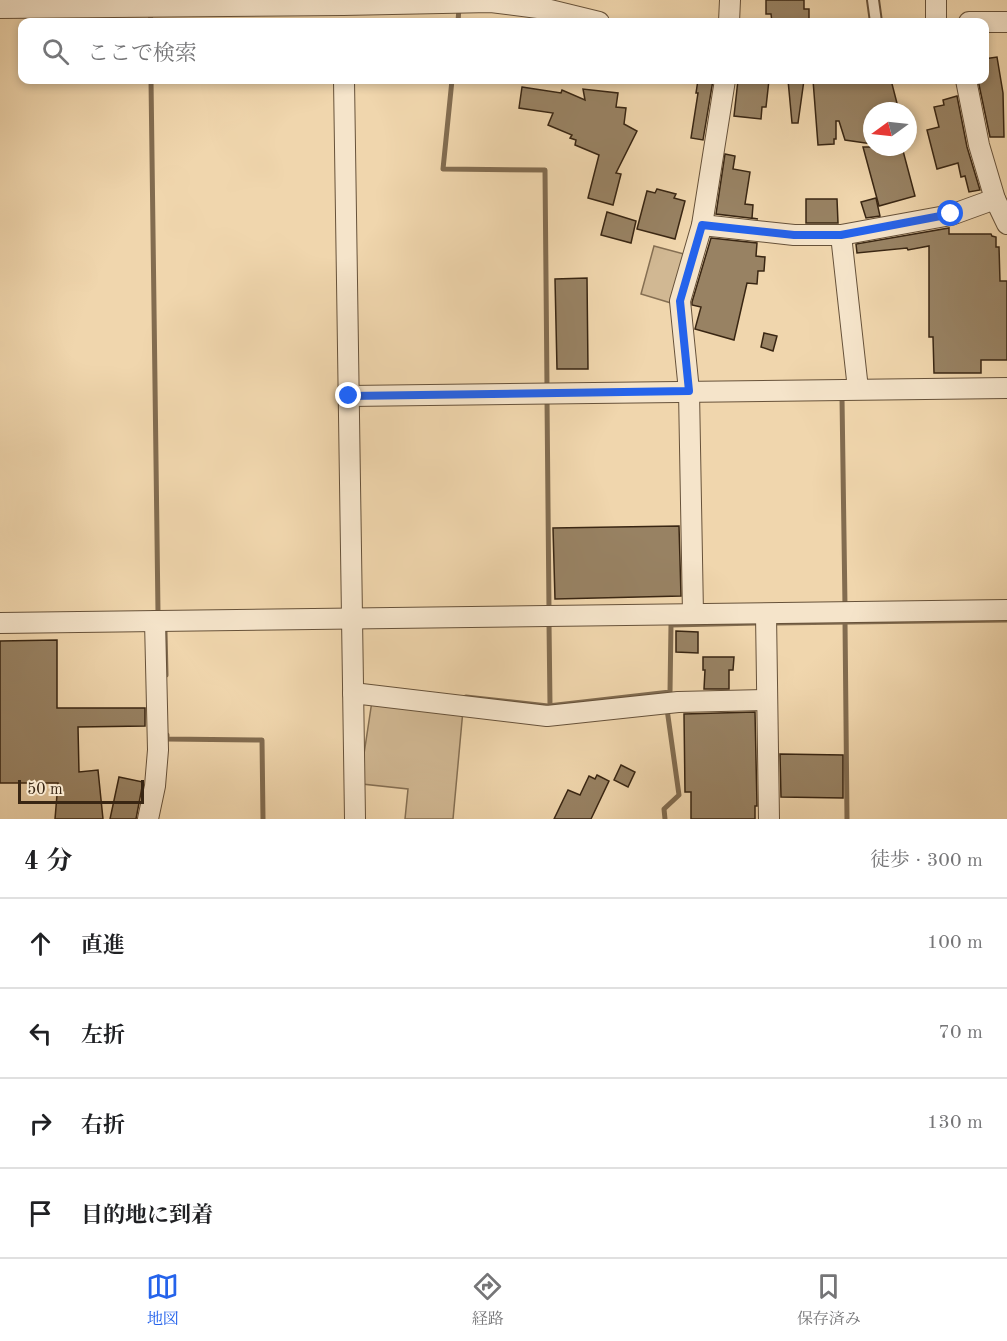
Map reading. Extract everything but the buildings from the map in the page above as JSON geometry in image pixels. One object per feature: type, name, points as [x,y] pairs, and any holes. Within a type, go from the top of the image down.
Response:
[{"type":"street","points":[[729,0],[729,18]]},
{"type":"street","points":[[936,0],[936,18]]},
{"type":"street","points":[[0,8],[343,9],[491,1],[546,9],[583,18]]},
{"type":"street","points":[[989,22],[1007,22]]},
{"type":"street","points":[[344,84],[355,819]]},
{"type":"street","points":[[693,614],[689,391],[680,301],[702,225],[724,84]]},
{"type":"street","points":[[967,84],[979,145],[995,199],[1007,224]]},
{"type":"street","points":[[702,225],[794,235],[841,235],[951,214],[995,199]]},
{"type":"street","points":[[841,235],[858,389]]},
{"type":"street","points":[[349,396],[1007,388]]},
{"type":"street","points":[[0,622],[1007,610]]},
{"type":"street","points":[[766,614],[769,819]]},
{"type":"street","points":[[148,819],[155,786],[158,750],[155,621]]},
{"type":"street","points":[[353,693],[547,716],[678,702],[767,700]]},
{"type":"lane","points":[[873,0],[875,18]]},
{"type":"shaded area","points":[[654,246],[684,254],[671,303],[641,294]]},
{"type":"shaded area","points":[[372,701],[463,710],[453,819],[405,819],[408,789],[362,784],[362,767]]},
{"type":"waterway","points":[[458,18],[459,7]]},
{"type":"waterway","points":[[150,12],[151,18]]},
{"type":"waterway","points":[[151,84],[158,612]]},
{"type":"waterway","points":[[452,84],[443,169],[545,170],[547,387]]},
{"type":"waterway","points":[[842,398],[845,606]]},
{"type":"waterway","points":[[547,399],[549,609]]},
{"type":"waterway","points":[[774,623],[1007,620]]},
{"type":"waterway","points":[[845,621],[847,819]]},
{"type":"waterway","points":[[549,623],[550,705]]},
{"type":"waterway","points":[[466,697],[548,706],[670,692],[671,625],[758,623]]},
{"type":"waterway","points":[[165,631],[166,675]]},
{"type":"waterway","points":[[665,819],[664,809],[679,795],[667,709]]},
{"type":"waterway","points":[[167,735],[167,739],[262,740],[263,819]]},
{"type":"route","points":[[349,396],[689,391],[680,301],[702,225],[794,235],[841,235],[951,214]]}]
